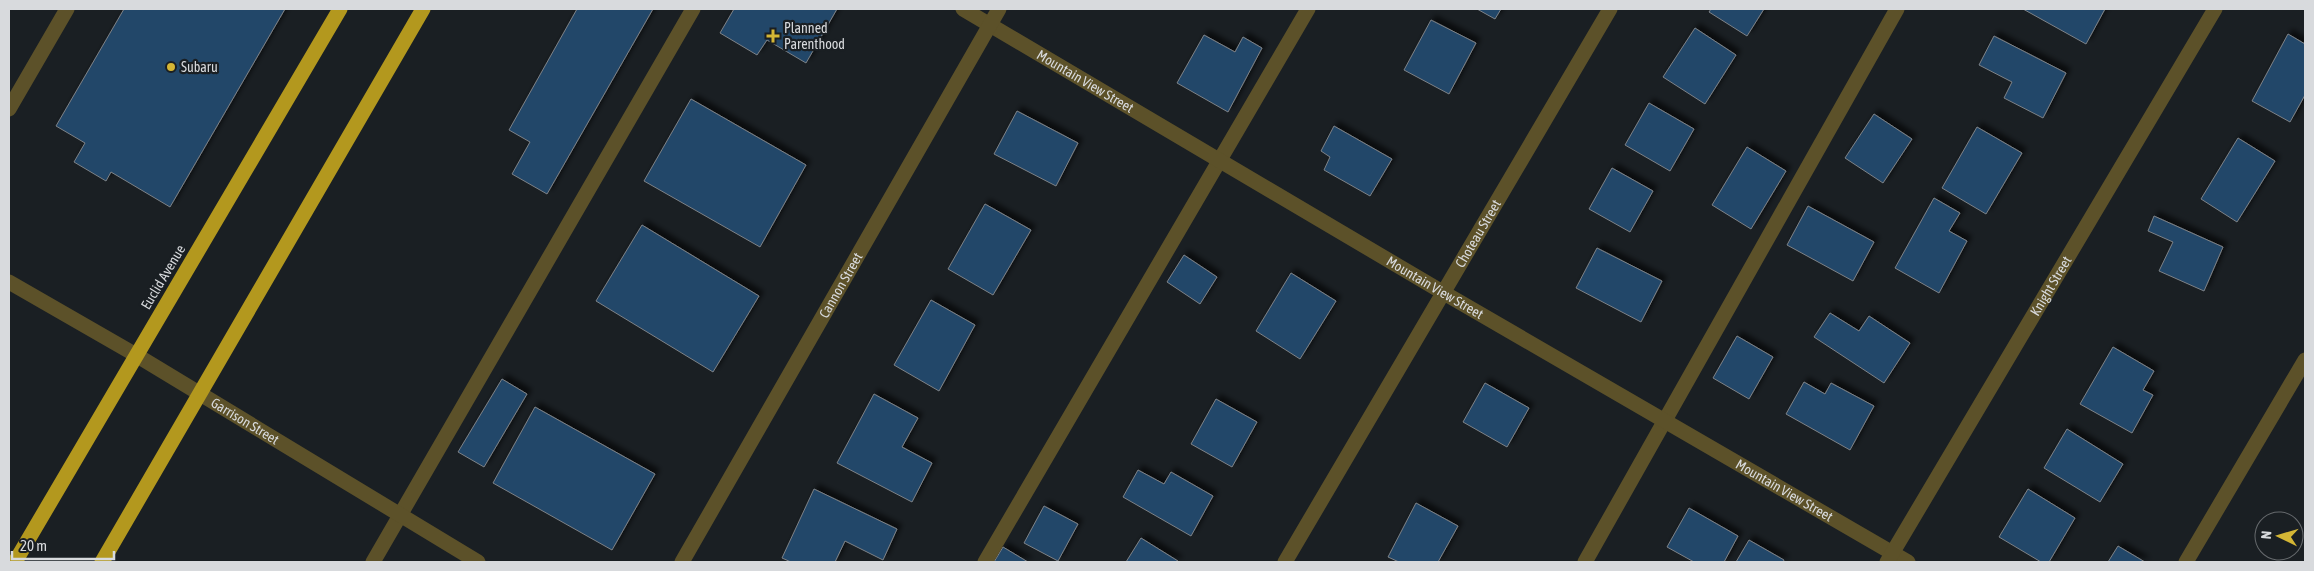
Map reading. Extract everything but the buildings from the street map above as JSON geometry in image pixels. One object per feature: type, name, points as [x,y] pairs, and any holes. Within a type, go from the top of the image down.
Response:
[{"type":"highway","name":"Euclid Avenue","points":[[15,562],[340,9]]},
{"type":"highway","points":[[102,562],[423,9]]},
{"type":"street","points":[[9,109],[67,9]]},
{"type":"street","points":[[373,562],[693,9]]},
{"type":"street","name":"Mountain View Street","points":[[963,9],[1444,293],[1666,421],[1889,558],[1908,562]]},
{"type":"street","name":"Cannon Street","points":[[682,562],[999,9]]},
{"type":"street","points":[[985,562],[1308,9]]},
{"type":"street","name":"Choteau Street","points":[[1285,562],[1610,9]]},
{"type":"street","points":[[1585,562],[1897,9]]},
{"type":"street","name":"Knight Street","points":[[1889,558],[2215,9]]},
{"type":"street","name":"Garrison Street","points":[[9,282],[136,355],[478,562]]},
{"type":"street","points":[[2186,562],[2305,360]]},
{"type":"place","name":"Planned Parenthood","points":[[773,36]]},
{"type":"place","name":"Subaru","points":[[171,67]]}]
